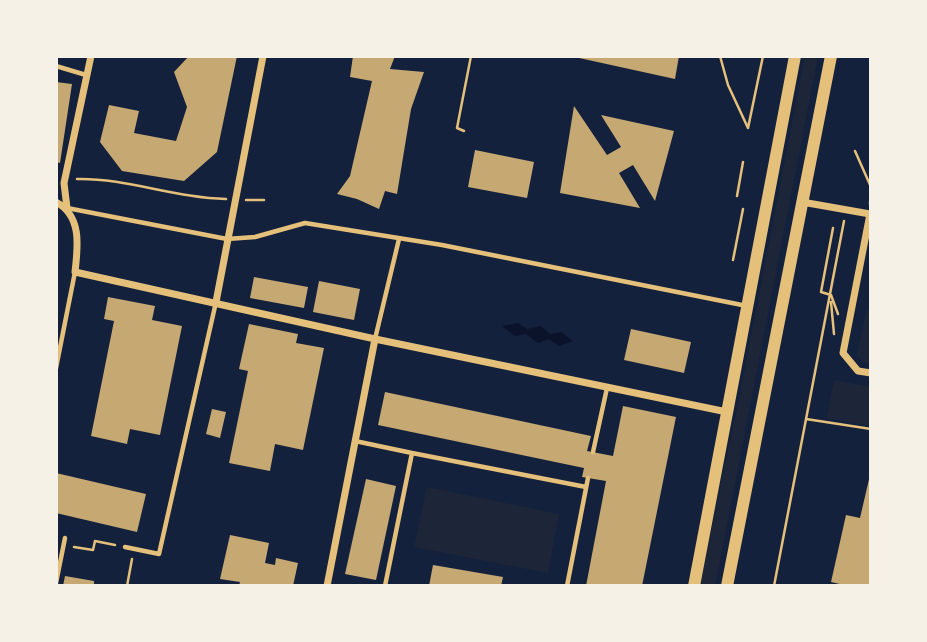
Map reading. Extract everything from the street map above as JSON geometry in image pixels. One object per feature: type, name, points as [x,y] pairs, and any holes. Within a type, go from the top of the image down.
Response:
[{"type":"main road","points":[[694,586],[794,56]]},
{"type":"main road","points":[[727,586],[831,56]]},
{"type":"street","points":[[91,56],[65,179],[68,208],[76,226],[79,244],[75,272],[375,339],[728,412]]},
{"type":"street","points":[[215,302],[262,56]]},
{"type":"street","points":[[56,183],[65,179]]},
{"type":"street","points":[[56,202],[68,208]]},
{"type":"street","points":[[802,202],[870,214],[843,353],[858,371],[871,373]]},
{"type":"street","points":[[327,586],[375,339]]},
{"type":"lane","points":[[56,66],[87,75]]},
{"type":"lane","points":[[68,208],[227,239],[255,237],[305,223],[456,248],[748,307]]},
{"type":"lane","points":[[375,339],[399,239]]},
{"type":"lane","points":[[56,368],[75,272]]},
{"type":"lane","points":[[125,547],[159,554],[215,302]]},
{"type":"lane","points":[[593,452],[607,388]]},
{"type":"lane","points":[[355,440],[586,487]]},
{"type":"lane","points":[[385,586],[412,453]]},
{"type":"lane","points":[[567,586],[588,478]]},
{"type":"lane","points":[[56,583],[65,538]]},
{"type":"path","points":[[464,131],[457,128],[471,56]]},
{"type":"path","points":[[720,56],[728,85],[748,128],[763,56]]},
{"type":"path","points":[[855,151],[871,187],[870,214]]},
{"type":"path","points":[[737,196],[743,162]]},
{"type":"path","points":[[65,179],[97,178],[198,198],[226,199]]},
{"type":"path","points":[[239,200],[264,200]]},
{"type":"path","points":[[733,260],[743,209]]},
{"type":"path","points":[[774,586],[844,221]]},
{"type":"path","points":[[831,295],[821,292],[833,228]]},
{"type":"path","points":[[806,419],[871,429]]},
{"type":"path","points":[[63,545],[93,550],[94,541],[125,547]]},
{"type":"path","points":[[127,586],[133,549]]},
{"type":"shaded area","points":[[805,56],[818,56],[715,586],[699,586],[737,410]]},
{"type":"shaded area","points":[[866,311],[871,311],[871,364],[863,362],[857,356]]},
{"type":"shaded area","points":[[518,323],[527,329],[541,326],[550,334],[561,332],[573,341],[559,346],[549,339],[538,343],[526,334],[515,336],[502,326]]},
{"type":"shaded area","points":[[834,380],[871,387],[871,426],[827,418]]},
{"type":"shaded area","points":[[427,487],[559,514],[548,573],[414,547]]},
{"type":"building","points":[[189,56],[237,56],[217,152],[184,181],[122,171],[100,142],[109,105],[139,111],[134,133],[176,141],[187,107],[174,72]]},
{"type":"building","points":[[353,56],[395,56],[390,69],[424,72],[411,109],[397,194],[385,191],[379,209],[337,194],[350,176],[372,81],[350,77]]},
{"type":"building","points":[[570,56],[679,56],[675,79]]},
{"type":"building","points":[[56,82],[72,84],[60,163],[56,162]]},
{"type":"building","points":[[574,106],[607,155],[621,147],[601,115],[674,131],[655,201],[633,165],[619,173],[640,208],[560,193]]},
{"type":"building","points":[[475,150],[534,162],[527,198],[468,187]]},
{"type":"building","points":[[254,277],[308,287],[304,308],[250,298]]},
{"type":"building","points":[[319,281],[360,289],[354,320],[313,312]]},
{"type":"building","points":[[108,297],[155,306],[152,320],[182,326],[160,435],[130,429],[127,444],[91,436],[114,321],[104,319]]},
{"type":"building","points":[[249,324],[298,334],[296,343],[324,348],[303,450],[275,444],[270,471],[229,463],[248,371],[239,369]]},
{"type":"building","points":[[631,329],[691,342],[684,373],[624,360]]},
{"type":"building","points":[[385,392],[591,436],[587,451],[613,456],[623,406],[676,417],[642,586],[586,586],[606,481],[582,477],[584,468],[378,425]]},
{"type":"building","points":[[212,409],[226,412],[220,438],[206,434]]},
{"type":"building","points":[[56,473],[146,494],[137,532],[56,513]]},
{"type":"building","points":[[870,475],[871,586],[848,586],[831,582],[846,515],[860,518]]},
{"type":"building","points":[[366,479],[396,486],[376,580],[345,574]]},
{"type":"building","points":[[230,535],[269,543],[265,563],[275,565],[276,558],[298,563],[293,586],[239,586],[240,582],[220,579]]},
{"type":"building","points":[[433,565],[503,577],[501,586],[429,586]]},
{"type":"building","points":[[65,576],[94,581],[94,586],[63,586]]}]
